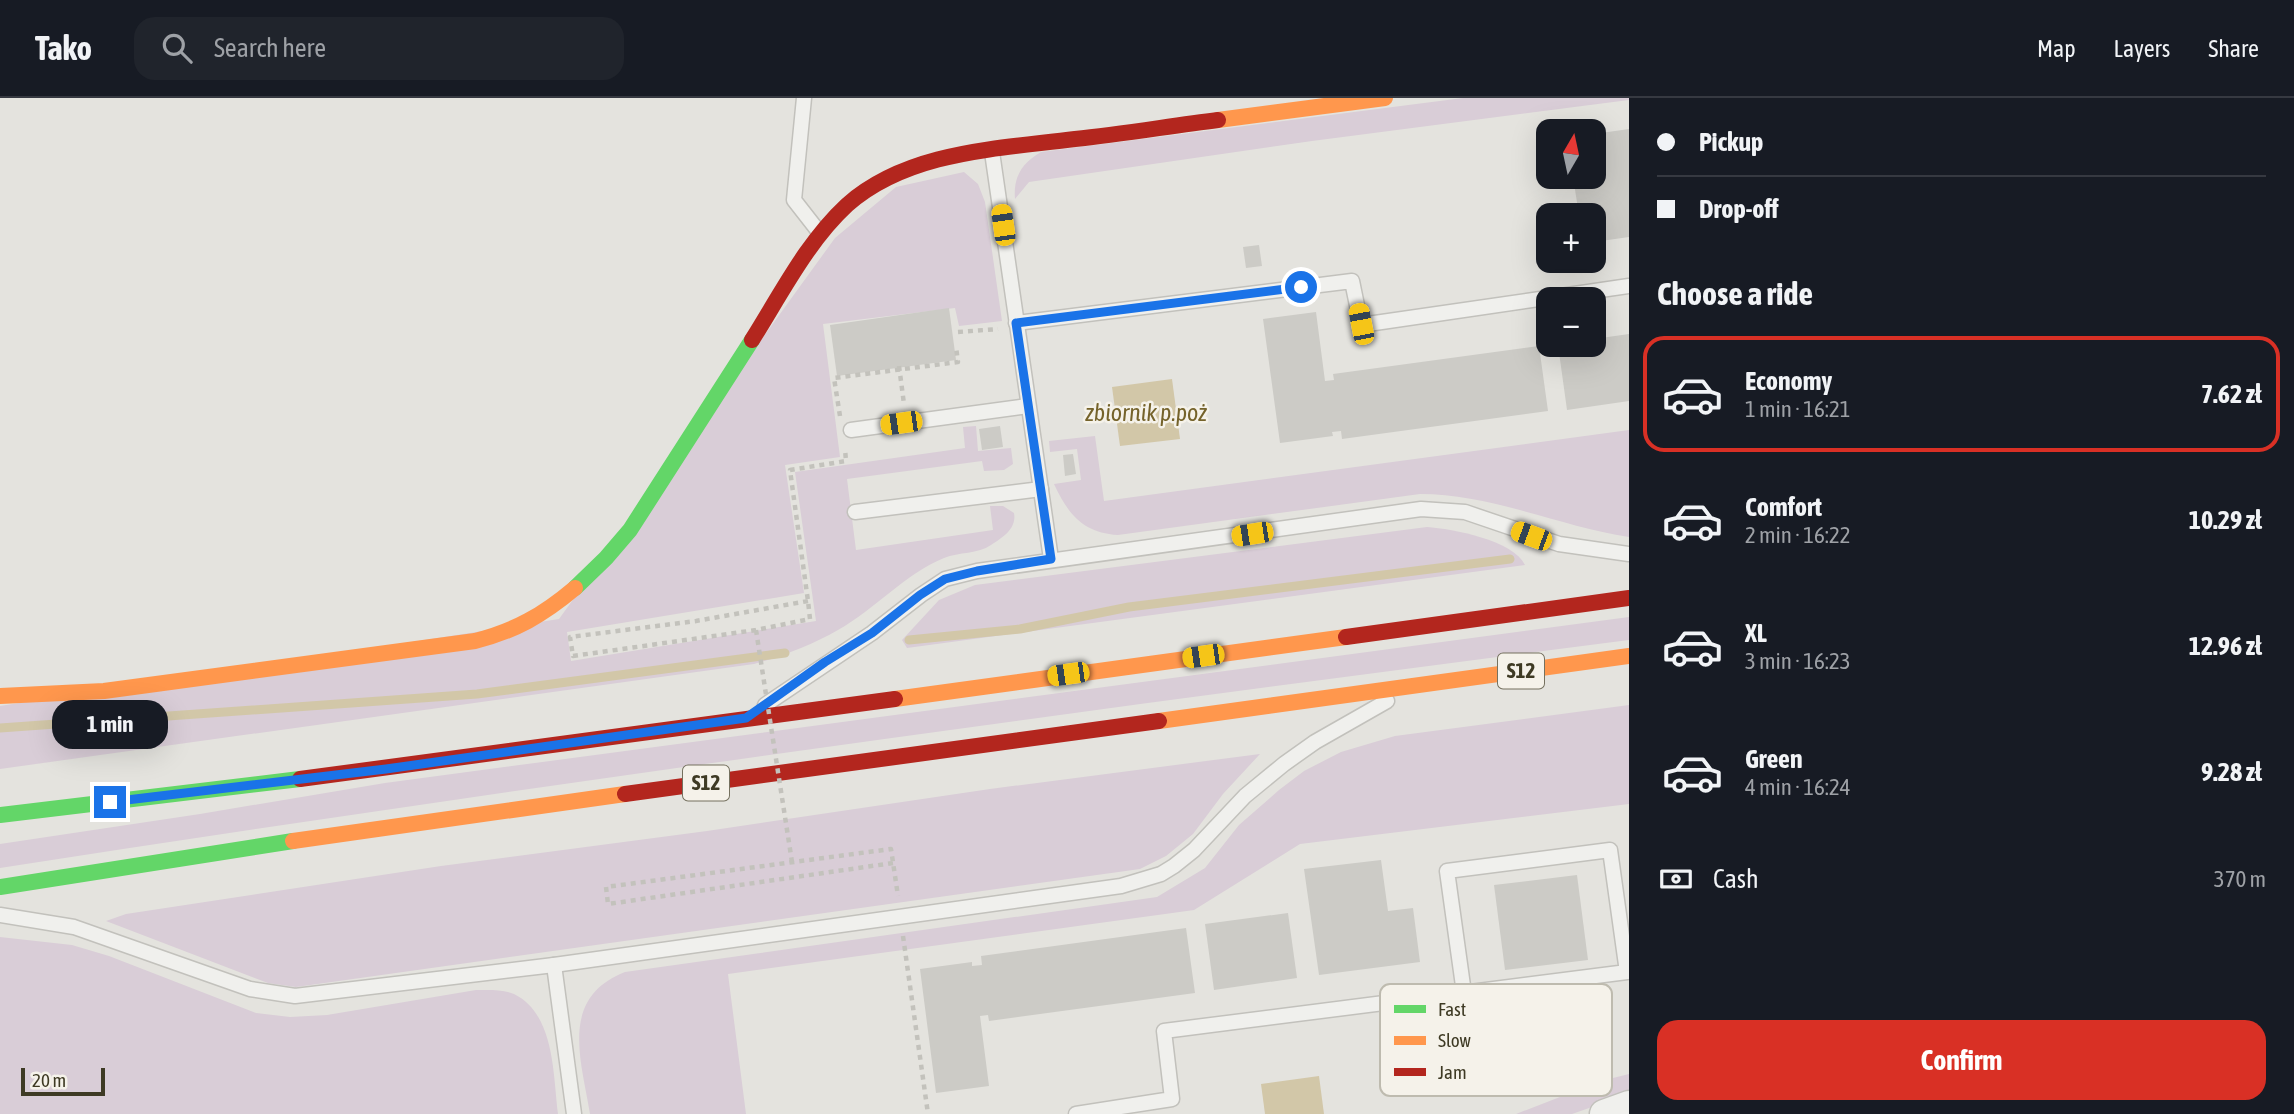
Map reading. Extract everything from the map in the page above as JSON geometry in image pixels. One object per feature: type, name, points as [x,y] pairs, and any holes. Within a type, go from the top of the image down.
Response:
[{"type":"main road","points":[[0,696],[104,691],[475,641],[520,627],[563,599],[597,571],[630,530],[820,233],[858,196],[894,174],[933,161],[1385,98]]},
{"type":"main road","points":[[0,815],[386,769],[1629,598]]},
{"type":"main road","name":"S12","points":[[0,887],[393,826],[1629,656]]},
{"type":"street","points":[[1604,1114],[1629,1105]]},
{"type":"lane","points":[[804,98],[794,200],[820,233]]},
{"type":"lane","points":[[992,151],[1051,559]]},
{"type":"lane","points":[[1016,323],[1352,281],[1361,324],[1629,286]]},
{"type":"lane","points":[[845,431],[1028,406]]},
{"type":"lane","points":[[855,512],[1041,489]]},
{"type":"lane","points":[[746,718],[825,662],[872,633],[945,579],[977,571],[1421,509],[1465,512],[1559,544],[1629,554]]},
{"type":"lane","points":[[0,915],[74,927],[250,989],[295,996],[554,965],[1121,886],[1161,874],[1194,850],[1245,796],[1284,764],[1315,741],[1412,685]]},
{"type":"lane","points":[[1463,984],[1447,871],[1610,849],[1627,972],[1534,984]]},
{"type":"lane","points":[[554,965],[574,1114]]},
{"type":"lane","points":[[1076,1114],[1172,1099],[1164,1031],[1380,1004]]},
{"type":"path","points":[[958,332],[998,327],[999,338]]},
{"type":"path","points":[[808,601],[696,621],[570,637],[573,656],[756,630],[810,619],[808,601],[790,470],[846,461],[845,431],[839,413],[834,378],[958,362],[956,346]]},
{"type":"path","points":[[892,407],[905,405],[900,368]]},
{"type":"path","points":[[839,413],[852,412]]},
{"type":"path","points":[[756,630],[792,862]]},
{"type":"path","points":[[893,863],[608,904],[606,887],[891,849],[901,917],[928,1114]]},
{"type":"shaded area","points":[[1463,98],[1629,100],[1312,141],[1029,182],[1015,199],[1020,171],[1041,152]]},
{"type":"shaded area","points":[[964,172],[978,184],[985,202],[1002,321],[959,326],[955,308],[823,324],[840,457],[785,465],[804,593],[567,632],[571,661],[816,621],[795,472],[965,448],[963,427],[976,426],[978,451],[1011,448],[1013,464],[1004,470],[984,471],[982,461],[847,479],[856,550],[993,530],[990,506],[1003,506],[1014,513],[1013,524],[1008,532],[991,545],[950,556],[930,565],[838,630],[797,650],[754,664],[0,769],[0,706],[559,619],[835,238],[896,187]]},
{"type":"shaded area","points":[[1629,430],[1629,537],[1473,499],[1420,494],[1118,535],[1086,526],[1071,513],[1054,484],[1081,480],[1077,449],[1050,452],[1049,441],[1095,436],[1104,501]]},
{"type":"shaded area","points":[[1427,527],[1481,537],[1508,549],[1525,565],[907,648],[902,640],[939,600],[975,585]]},
{"type":"shaded area","points":[[1629,617],[1629,640],[814,749],[0,868],[0,844],[385,783]]},
{"type":"shaded area","points":[[1629,705],[1629,804],[1300,844],[1194,910],[728,974],[746,1114],[590,1114],[580,1052],[579,1032],[583,1014],[590,997],[604,983],[625,972],[1157,897],[1205,868],[1239,825],[1279,790],[1304,771],[1341,752],[1395,736]]},
{"type":"shaded area","points":[[1260,754],[1223,794],[1193,834],[1166,856],[1140,869],[296,987],[268,983],[106,921],[126,914],[441,866]]},
{"type":"shaded area","points":[[0,937],[72,945],[109,956],[256,1013],[290,1017],[327,1015],[476,990],[509,992],[527,1003],[545,1030],[553,1064],[558,1114],[0,1114]]},
{"type":"shaded area","points":[[1629,1074],[1629,1094],[1572,1114],[1516,1114],[1562,1096],[1612,1096],[1612,1078]]},
{"type":"water","name":"zbiornik p.poż","points":[[1172,379],[1180,439],[1120,446],[1112,387]]},
{"type":"water","points":[[1319,1076],[1324,1114],[1265,1114],[1261,1084]]},
{"type":"building","points":[[1629,129],[1629,237],[1606,240],[1606,203],[1577,203],[1575,189],[1606,189],[1606,132]]},
{"type":"building","points":[[1259,245],[1262,266],[1246,268],[1243,247]]},
{"type":"building","points":[[949,308],[956,360],[837,376],[830,325]]},
{"type":"building","points":[[1316,312],[1325,381],[1334,380],[1333,374],[1536,346],[1536,357],[1541,357],[1548,411],[1342,439],[1341,431],[1332,432],[1333,436],[1280,443],[1263,319]]},
{"type":"building","points":[[1629,334],[1629,401],[1567,410],[1560,357],[1606,357],[1606,337]]},
{"type":"building","points":[[1000,426],[1003,447],[982,450],[979,429]]},
{"type":"building","points":[[1073,454],[1076,474],[1065,476],[1063,455]]},
{"type":"building","points":[[1381,860],[1388,911],[1413,908],[1420,962],[1319,975],[1304,869]]},
{"type":"building","points":[[1577,875],[1588,960],[1505,970],[1494,885]]},
{"type":"building","points":[[1288,913],[1297,978],[1214,990],[1205,924]]},
{"type":"building","points":[[1186,928],[1195,993],[989,1021],[988,1015],[980,1016],[989,1086],[936,1093],[920,969],[972,962],[972,966],[982,965],[981,956]]},
{"type":"waterway","points":[[909,640],[1020,629],[1129,607],[1510,559]]},
{"type":"waterway","points":[[0,728],[477,694],[785,653]]},
{"type":"traffic: fast","points":[[575,588],[630,530],[752,340]]},
{"type":"traffic: fast","points":[[0,815],[300,779]]},
{"type":"traffic: fast","points":[[0,887],[293,841]]},
{"type":"traffic: slow","points":[[1218,120],[1385,98]]},
{"type":"traffic: slow","points":[[0,696],[104,691],[475,641],[528,621],[575,588]]},
{"type":"traffic: slow","points":[[895,699],[1346,637]]},
{"type":"traffic: slow","points":[[1159,721],[1629,656]]},
{"type":"traffic: slow","points":[[293,841],[625,794]]},
{"type":"traffic: jam","points":[[752,340],[819,235],[847,205],[871,187],[898,173],[926,163],[985,150],[1218,120]]},
{"type":"traffic: jam","points":[[1346,637],[1629,598]]},
{"type":"traffic: jam","points":[[300,779],[895,699]]},
{"type":"traffic: jam","points":[[625,794],[1159,721]]},
{"type":"route","points":[[110,802],[386,769],[746,718],[825,662],[872,633],[945,579],[1051,559],[1016,323],[1301,287]]}]
